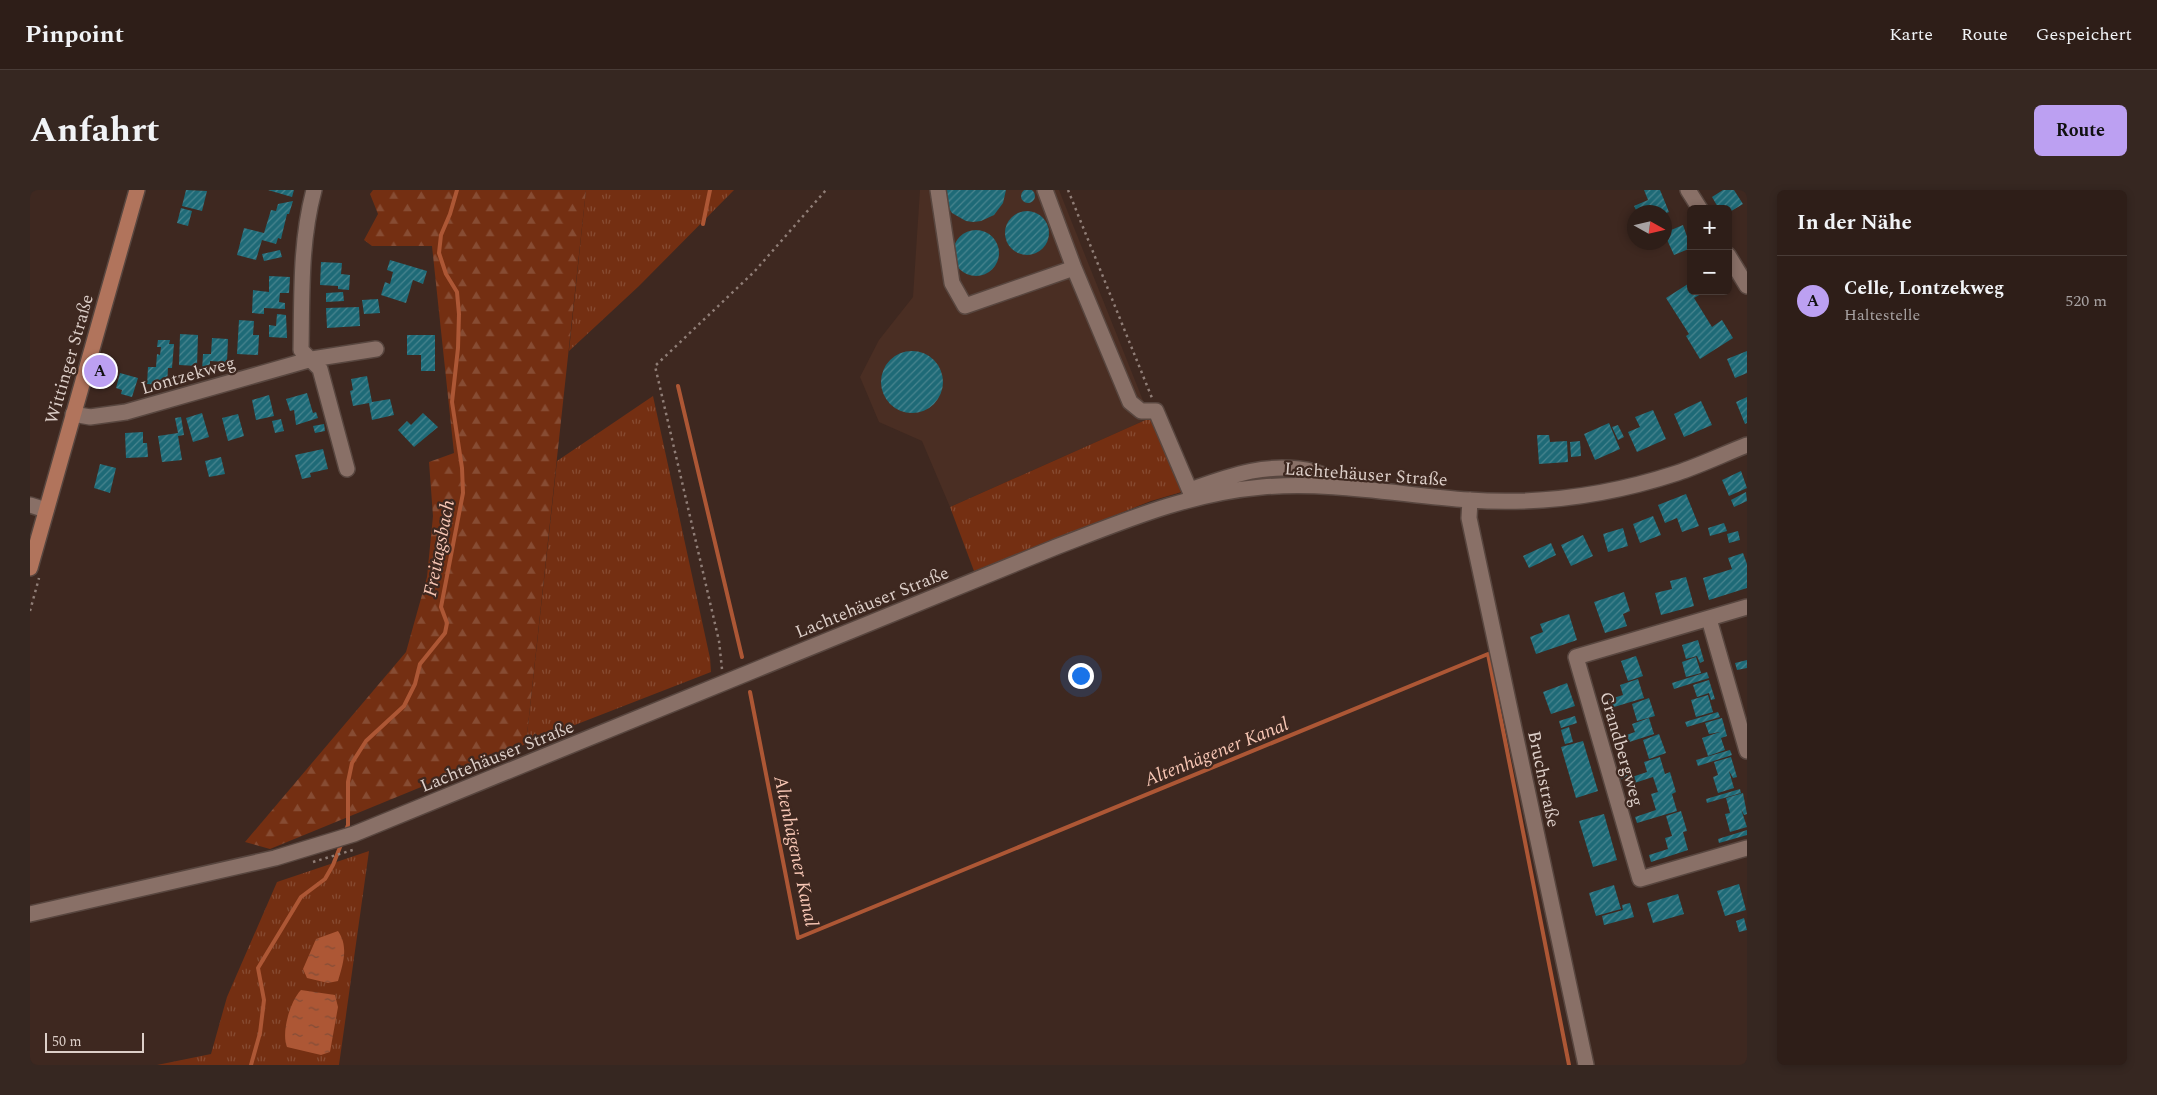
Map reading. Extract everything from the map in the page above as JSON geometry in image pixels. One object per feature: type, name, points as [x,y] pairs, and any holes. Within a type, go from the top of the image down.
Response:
[{"type":"main road","name":"Wittinger Straße","points":[[30,568],[72,414],[137,190]]},
{"type":"street","points":[[314,190],[308,214],[304,246],[301,350],[320,369],[346,469]]},
{"type":"street","points":[[938,190],[952,283],[965,306],[1074,268]]},
{"type":"street","points":[[1045,190],[1074,268],[1130,402],[1141,411],[1156,411],[1191,494]]},
{"type":"street","points":[[1688,190],[1697,205]]},
{"type":"street","points":[[1732,261],[1747,286]]},
{"type":"street","name":"Lontzekweg","points":[[72,414],[90,417],[126,412],[312,359],[376,350]]},
{"type":"street","name":"Lachtehäuser Straße","points":[[30,914],[275,858],[334,841],[355,842],[723,684],[1056,547],[1191,494],[1262,487],[1297,486],[1354,489],[1470,500],[1558,498],[1606,492],[1678,472],[1747,445]]},
{"type":"street","name":"Bruchstraße","points":[[1470,500],[1470,518],[1586,1065]]},
{"type":"street","points":[[30,505],[46,510]]},
{"type":"street","name":"Grandbergweg","points":[[1747,607],[1576,657],[1640,878],[1747,848]]},
{"type":"street","points":[[1709,619],[1747,751]]},
{"type":"path","points":[[723,684],[719,641],[655,366],[754,272],[826,190]]},
{"type":"path","points":[[1068,190],[1146,381],[1156,411]]},
{"type":"path","points":[[326,859],[348,853],[355,842]]},
{"type":"shaded area","points":[[920,190],[1059,190],[1150,418],[950,507],[922,441],[879,422],[860,377],[879,340],[913,297]]},
{"type":"green space","points":[[373,190],[586,190],[526,744],[270,849],[245,842],[406,652],[427,577],[433,516],[429,462],[454,453],[432,246],[372,246],[364,240],[378,214],[370,194]]},
{"type":"green space","points":[[586,190],[734,190],[639,286],[569,351]]},
{"type":"green space","points":[[653,396],[710,658],[711,672],[526,744],[557,461]]},
{"type":"green space","points":[[1150,418],[1185,491],[1151,501],[974,571],[950,507]]},
{"type":"green space","points":[[369,851],[339,1065],[157,1065],[211,1054],[227,997],[277,882]]},
{"type":"water","points":[[338,931],[344,949],[338,981],[328,983],[307,978],[303,969],[316,939]]},
{"type":"water","points":[[301,990],[335,995],[338,1007],[330,1052],[321,1055],[287,1047],[285,1034],[288,1017],[293,1002]]},
{"type":"building","points":[[1025,189],[1031,189],[1035,196],[1031,203],[1025,203],[1021,199],[1021,193]]},
{"type":"building","points":[[186,190],[207,191],[202,211],[182,206]]},
{"type":"building","points":[[268,190],[294,190],[292,197]]},
{"type":"building","points":[[943,190],[1006,190],[1003,203],[994,215],[981,221],[973,222],[966,221],[952,213],[948,207]]},
{"type":"building","points":[[1644,190],[1660,190],[1666,205],[1636,205],[1648,200]]},
{"type":"building","points":[[1723,190],[1734,190],[1743,204],[1732,211],[1732,205],[1717,205],[1712,197]]},
{"type":"building","points":[[293,201],[289,214],[287,214],[281,239],[278,238],[276,244],[262,240],[256,260],[237,255],[244,228],[264,233],[271,210],[276,211],[278,204]]},
{"type":"building","points":[[181,208],[192,211],[188,226],[177,223]]},
{"type":"building","points":[[1027,211],[1039,215],[1045,221],[1049,233],[1045,245],[1039,251],[1027,255],[1015,251],[1009,245],[1005,233],[1009,221],[1015,215]]},
{"type":"building","points":[[1683,225],[1687,236],[1687,250],[1674,255],[1672,250],[1672,230]]},
{"type":"building","points":[[972,230],[980,230],[989,234],[995,240],[999,253],[995,266],[989,272],[980,276],[972,276],[963,272],[957,266],[953,257],[953,249],[957,240],[963,234]]},
{"type":"building","points":[[280,250],[282,257],[264,261],[262,254]]},
{"type":"building","points":[[390,260],[427,271],[423,284],[413,280],[406,303],[381,295],[385,282],[390,284],[393,272],[387,270]]},
{"type":"building","points":[[321,262],[342,263],[341,274],[350,275],[349,290],[338,289],[338,286],[320,285]]},
{"type":"building","points":[[269,276],[290,277],[289,293],[280,293],[279,302],[285,303],[285,309],[264,308],[264,314],[252,313],[253,290],[269,292]]},
{"type":"building","points":[[1687,285],[1687,295],[1699,295],[1694,298],[1712,327],[1722,320],[1733,338],[1700,359],[1686,336],[1689,334],[1666,298]]},
{"type":"building","points":[[343,292],[344,301],[326,302],[326,293]]},
{"type":"building","points":[[378,299],[380,313],[364,314],[362,300]]},
{"type":"building","points":[[359,307],[360,326],[327,328],[326,308]]},
{"type":"building","points":[[277,314],[286,315],[287,338],[269,337],[269,325],[276,326]]},
{"type":"building","points":[[239,320],[254,321],[253,335],[259,335],[258,355],[237,354]]},
{"type":"building","points":[[180,334],[198,335],[197,366],[179,365]]},
{"type":"building","points":[[407,335],[435,335],[435,371],[421,371],[421,355],[407,355]]},
{"type":"building","points":[[212,338],[228,339],[227,362],[210,361],[210,371],[202,371],[203,354],[211,354]]},
{"type":"building","points":[[158,340],[170,340],[169,344],[174,344],[172,368],[168,368],[167,385],[147,384],[148,367],[156,367],[157,354],[160,355],[161,347],[157,347]]},
{"type":"building","points":[[906,351],[918,351],[934,360],[941,370],[943,382],[941,394],[934,404],[918,413],[906,413],[895,408],[886,399],[881,388],[881,376],[886,365],[895,356]]},
{"type":"building","points":[[1747,351],[1747,373],[1735,378],[1727,359]]},
{"type":"building","points":[[120,373],[138,378],[132,397],[121,394],[122,390],[116,388]]},
{"type":"building","points":[[367,376],[372,402],[390,399],[394,415],[372,420],[369,403],[353,406],[350,391],[353,390],[351,379]]},
{"type":"building","points":[[307,393],[313,413],[316,412],[318,418],[296,425],[294,410],[290,411],[286,399]]},
{"type":"building","points":[[269,395],[274,416],[256,420],[252,400]]},
{"type":"building","points":[[1747,397],[1747,423],[1745,424],[1736,402]]},
{"type":"building","points":[[1701,401],[1712,425],[1684,437],[1674,414]]},
{"type":"building","points":[[1653,410],[1666,439],[1637,452],[1628,432],[1640,427],[1635,417]]},
{"type":"building","points":[[202,413],[209,437],[193,442],[186,418]]},
{"type":"building","points":[[423,413],[438,427],[414,447],[398,430],[407,421],[411,425]]},
{"type":"building","points":[[238,414],[244,436],[228,441],[222,418]]},
{"type":"building","points":[[181,417],[184,435],[178,436],[182,460],[162,462],[158,436],[178,433],[175,418]]},
{"type":"building","points":[[281,419],[284,431],[275,433],[272,421]]},
{"type":"building","points":[[1609,423],[1620,449],[1595,460],[1584,434]]},
{"type":"building","points":[[324,424],[325,431],[315,433],[313,426]]},
{"type":"building","points":[[1618,425],[1624,437],[1618,440],[1612,427]]},
{"type":"building","points":[[143,432],[143,443],[147,443],[148,457],[126,458],[125,433]]},
{"type":"building","points":[[1537,435],[1549,435],[1550,442],[1567,441],[1568,462],[1539,464]]},
{"type":"building","points":[[1580,441],[1581,456],[1571,457],[1570,442]]},
{"type":"building","points":[[323,449],[328,469],[310,473],[311,477],[302,479],[295,455]]},
{"type":"building","points":[[221,457],[225,474],[209,477],[205,461]]},
{"type":"building","points":[[100,464],[116,468],[110,493],[94,488]]},
{"type":"building","points":[[1741,471],[1747,488],[1729,496],[1722,480]]},
{"type":"building","points":[[1746,492],[1747,501],[1734,507],[1731,500]]},
{"type":"building","points":[[1686,494],[1699,526],[1682,532],[1677,518],[1665,523],[1658,505]]},
{"type":"building","points":[[1653,516],[1661,535],[1640,543],[1633,524]]},
{"type":"building","points":[[1724,523],[1727,531],[1710,536],[1708,528]]},
{"type":"building","points":[[1623,528],[1628,546],[1608,552],[1603,534]]},
{"type":"building","points":[[1738,531],[1740,540],[1729,543],[1727,534]]},
{"type":"building","points":[[1583,535],[1593,556],[1571,566],[1561,545]]},
{"type":"building","points":[[1551,543],[1556,555],[1529,568],[1523,556]]},
{"type":"building","points":[[1743,553],[1747,564],[1747,588],[1709,600],[1703,578],[1732,569],[1728,558]]},
{"type":"building","points":[[1686,577],[1694,606],[1661,615],[1655,593],[1672,589],[1670,581]]},
{"type":"building","points":[[1624,592],[1630,611],[1623,614],[1627,626],[1605,633],[1594,602]]},
{"type":"building","points":[[1569,614],[1577,640],[1536,654],[1530,637],[1543,632],[1540,624]]},
{"type":"building","points":[[1698,640],[1704,661],[1700,663],[1697,656],[1686,659],[1682,645]]},
{"type":"building","points":[[1636,656],[1643,676],[1628,681],[1621,661]]},
{"type":"building","points":[[1696,657],[1701,673],[1686,677],[1682,662]]},
{"type":"building","points":[[1747,660],[1747,668],[1737,670],[1735,663]]},
{"type":"building","points":[[1707,672],[1709,678],[1674,689],[1672,683]]},
{"type":"building","points":[[1638,679],[1644,698],[1604,710],[1601,702],[1623,695],[1620,685]]},
{"type":"building","points":[[1709,680],[1715,699],[1711,700],[1709,693],[1697,697],[1693,685]]},
{"type":"building","points":[[1567,683],[1575,706],[1551,714],[1543,692]]},
{"type":"building","points":[[1708,695],[1713,712],[1696,717],[1691,700]]},
{"type":"building","points":[[1649,698],[1655,716],[1637,721],[1632,704]]},
{"type":"building","points":[[1718,712],[1720,717],[1687,727],[1685,722]]},
{"type":"building","points":[[1575,716],[1577,723],[1561,728],[1559,721]]},
{"type":"building","points":[[1649,718],[1654,734],[1617,746],[1615,739],[1635,732],[1632,724]]},
{"type":"building","points":[[1722,718],[1727,736],[1721,738],[1725,750],[1708,756],[1702,738],[1720,732],[1709,734],[1705,723]]},
{"type":"building","points":[[1569,727],[1573,742],[1565,744],[1561,730]]},
{"type":"building","points":[[1659,734],[1666,753],[1649,759],[1643,740]]},
{"type":"building","points":[[1583,741],[1598,791],[1576,798],[1561,747]]},
{"type":"building","points":[[1730,750],[1732,755],[1698,766],[1696,760]]},
{"type":"building","points":[[1660,757],[1665,774],[1670,772],[1676,792],[1672,794],[1677,811],[1637,823],[1635,817],[1656,810],[1651,794],[1658,792],[1653,777],[1628,785],[1626,779],[1647,772],[1644,762]]},
{"type":"building","points":[[1731,757],[1737,777],[1733,778],[1729,771],[1734,788],[1718,793],[1713,777],[1718,775],[1714,762]]},
{"type":"building","points":[[1630,769],[1632,775],[1621,779],[1619,773]]},
{"type":"building","points":[[1740,789],[1741,793],[1707,803],[1706,799]]},
{"type":"building","points":[[1743,793],[1747,814],[1744,815],[1741,809],[1747,827],[1730,832],[1725,814],[1730,813],[1726,798]]},
{"type":"building","points":[[1681,811],[1687,831],[1683,832],[1688,850],[1651,862],[1649,855],[1668,849],[1665,838],[1672,836],[1666,816]]},
{"type":"building","points":[[1604,814],[1617,860],[1593,867],[1579,821]]},
{"type":"building","points":[[1747,830],[1747,835],[1719,843],[1718,839]]},
{"type":"building","points":[[1739,884],[1746,910],[1725,916],[1717,891]]},
{"type":"building","points":[[1614,885],[1621,909],[1596,916],[1589,893]]},
{"type":"building","points":[[1678,894],[1684,914],[1653,923],[1647,903]]},
{"type":"building","points":[[1630,903],[1634,917],[1604,925],[1602,916],[1623,910],[1622,905]]},
{"type":"building","points":[[1744,918],[1747,930],[1739,932],[1736,921]]},
{"type":"waterway","name":"Freitagsbach","points":[[345,833],[348,825],[348,782],[352,763],[366,741],[404,706],[415,684],[420,664],[445,633],[447,623],[441,607],[463,493],[462,468],[452,402],[458,348],[459,314],[457,292],[446,274],[439,253],[441,235],[457,190]]},
{"type":"waterway","name":"Altenhägener Kanal","points":[[703,224],[710,190]]},
{"type":"waterway","name":"Altenhägener Kanal","points":[[678,386],[742,657]]},
{"type":"waterway","name":"Altenhägener Kanal","points":[[750,692],[798,938],[1488,654],[1569,1065]]},
{"type":"waterway","name":"Freitagsbach","points":[[251,1065],[260,1033],[264,1000],[258,968],[301,897],[325,879],[342,842]]},
{"type":"place","name":"Celle, Lontzekweg","points":[[100,371]]}]
